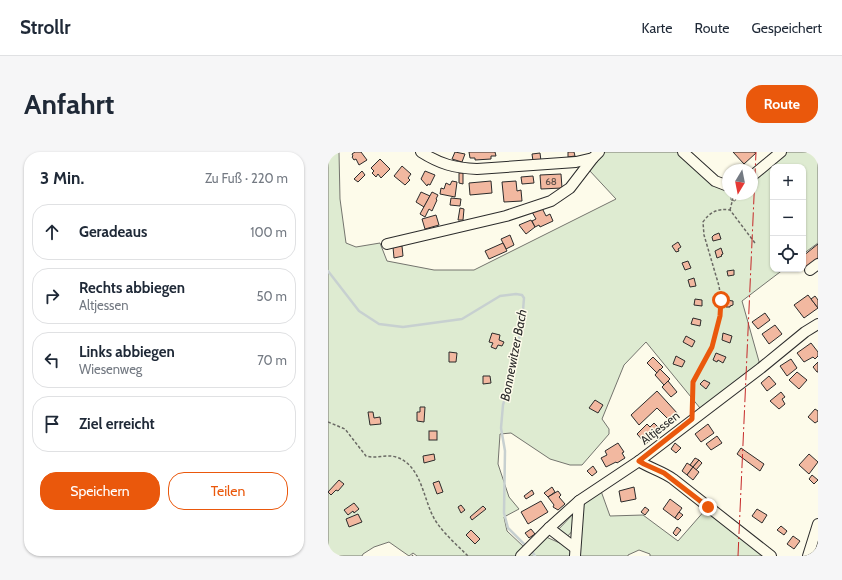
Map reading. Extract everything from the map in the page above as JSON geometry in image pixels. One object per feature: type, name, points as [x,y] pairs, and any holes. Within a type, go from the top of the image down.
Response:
[{"type":"street","points":[[421,152],[433,160],[461,169],[576,162],[596,155]]},
{"type":"street","points":[[683,152],[715,181],[722,184]]},
{"type":"street","points":[[758,170],[774,154]]},
{"type":"street","points":[[387,244],[506,216],[551,201],[570,188],[596,155]]},
{"type":"street","points":[[810,270],[818,264]]},
{"type":"street","name":"Altjessen","points":[[522,555],[548,528],[579,501],[639,461],[692,419],[761,368],[805,332],[818,324]]},
{"type":"street","points":[[639,461],[664,473],[771,556]]},
{"type":"street","points":[[575,552],[579,501]]},
{"type":"street","points":[[808,556],[818,524]]},
{"type":"street","points":[[548,528],[575,552]]},
{"type":"path","points":[[730,210],[732,200]]},
{"type":"path","points":[[692,419],[693,382],[712,347],[721,308],[719,286],[704,234],[703,222],[707,216],[714,211],[723,209],[730,210],[755,243]]},
{"type":"path","points":[[328,422],[345,429],[366,456],[396,457],[409,465],[420,481],[428,506],[435,520],[449,538],[468,556]]},
{"type":"green space","points":[[328,152],[339,152],[340,199],[346,243],[356,247],[380,243],[387,261],[434,270],[474,270],[616,199],[589,170],[602,152],[679,152],[722,188],[722,200],[758,200],[758,175],[770,165],[770,272],[780,272],[742,301],[760,365],[700,408],[646,342],[624,365],[602,419],[609,429],[609,434],[582,465],[570,465],[550,459],[511,433],[500,434],[498,464],[509,497],[519,509],[504,517],[507,531],[524,547],[515,556],[417,556],[413,553],[409,556],[389,542],[374,547],[362,556],[328,556]]},
{"type":"green space","points":[[786,152],[818,152],[818,243],[806,252],[806,164],[771,164]]},
{"type":"green space","points":[[601,491],[610,516],[643,515],[678,541],[706,509],[766,556],[650,556],[650,554],[639,550],[628,556],[580,556],[582,508],[586,501]]},
{"type":"green space","points":[[575,512],[575,528],[566,538],[557,531]]},
{"type":"green space","points":[[544,536],[573,549],[573,556],[525,556]]},
{"type":"building","points":[[355,152],[361,152],[367,160],[359,165],[356,159],[354,160],[352,157],[352,154]]},
{"type":"building","points":[[455,152],[465,154],[462,162],[452,159]]},
{"type":"building","points":[[469,152],[495,152],[496,156],[491,156],[491,159],[475,160],[475,158],[470,158]]},
{"type":"building","points":[[568,152],[574,152],[575,156],[568,157]]},
{"type":"building","points":[[733,152],[756,153],[744,164]]},
{"type":"building","points":[[540,153],[541,161],[533,161],[532,154]]},
{"type":"building","points":[[380,159],[390,169],[381,178],[378,174],[376,177],[372,173],[374,171],[371,168]]},
{"type":"building","points":[[402,166],[411,174],[408,178],[410,180],[405,185],[394,176]]},
{"type":"building","points":[[362,171],[365,175],[358,182],[354,179]]},
{"type":"building","points":[[425,171],[435,175],[430,185],[428,184],[427,186],[421,179]]},
{"type":"building","points":[[459,173],[463,173],[463,184],[459,183]]},
{"type":"building","points":[[561,174],[562,188],[541,189],[540,175]]},
{"type":"building","points":[[533,176],[534,183],[522,184],[521,177]]},
{"type":"building","points":[[452,181],[457,182],[455,197],[440,194],[441,188],[444,189],[446,183],[450,185]]},
{"type":"building","points":[[491,181],[492,193],[470,195],[469,183]]},
{"type":"building","points":[[516,181],[517,191],[521,190],[522,201],[504,202],[502,182]]},
{"type":"building","points":[[421,192],[430,196],[424,207],[416,202]]},
{"type":"building","points":[[432,192],[438,195],[437,200],[432,211],[429,209],[425,217],[420,214]]},
{"type":"building","points":[[451,198],[461,199],[460,206],[450,205]]},
{"type":"building","points":[[460,208],[464,209],[463,220],[458,220]]},
{"type":"building","points":[[542,208],[546,216],[550,214],[553,221],[540,227],[539,225],[535,227],[532,221],[536,219],[532,212]]},
{"type":"building","points":[[436,215],[439,225],[425,229],[422,219]]},
{"type":"building","points":[[531,220],[535,227],[526,234],[519,225]]},
{"type":"building","points":[[719,233],[721,239],[713,241],[712,237]]},
{"type":"building","points":[[510,235],[514,245],[506,249],[501,239]]},
{"type":"building","points":[[678,242],[681,247],[678,249],[679,251],[676,252],[672,246]]},
{"type":"building","points":[[503,243],[507,251],[489,259],[485,251]]},
{"type":"building","points":[[818,244],[818,258],[806,267],[806,254]]},
{"type":"building","points":[[402,246],[403,256],[394,258],[393,247]]},
{"type":"building","points":[[721,248],[723,254],[717,258],[715,251]]},
{"type":"building","points":[[688,261],[691,268],[685,270],[682,263]]},
{"type":"building","points":[[734,270],[734,275],[728,276],[727,271]]},
{"type":"building","points":[[694,278],[696,286],[690,287],[688,280]]},
{"type":"building","points":[[808,295],[818,308],[804,318],[794,305]]},
{"type":"building","points":[[815,296],[818,300],[818,308],[811,299]]},
{"type":"building","points":[[695,299],[702,300],[702,306],[694,305]]},
{"type":"building","points":[[726,300],[733,301],[733,305],[726,307]]},
{"type":"building","points":[[765,313],[770,320],[758,329],[752,322]]},
{"type":"building","points":[[693,318],[701,320],[700,326],[691,324]]},
{"type":"building","points":[[775,325],[782,334],[769,344],[762,334]]},
{"type":"building","points":[[492,333],[500,335],[499,340],[504,342],[502,346],[498,345],[496,349],[491,347],[493,343],[489,342]]},
{"type":"building","points":[[723,333],[732,336],[730,343],[722,340]]},
{"type":"building","points":[[686,336],[695,341],[692,347],[683,342]]},
{"type":"building","points":[[811,343],[818,352],[818,356],[815,359],[813,357],[804,362],[797,353]]},
{"type":"building","points":[[449,352],[457,353],[456,362],[449,362]]},
{"type":"building","points":[[716,353],[726,357],[723,363],[718,360],[717,362],[713,360]]},
{"type":"building","points":[[676,356],[685,361],[682,367],[673,364]]},
{"type":"building","points":[[653,357],[663,367],[657,373],[647,363]]},
{"type":"building","points":[[791,359],[797,368],[787,376],[780,366]]},
{"type":"building","points":[[818,362],[818,372],[817,372],[813,367]]},
{"type":"building","points":[[660,369],[670,379],[664,385],[655,375]]},
{"type":"building","points":[[797,372],[807,380],[799,389],[789,380]]},
{"type":"building","points":[[483,376],[490,376],[491,383],[483,384]]},
{"type":"building","points":[[769,376],[776,384],[767,391],[761,383]]},
{"type":"building","points":[[704,380],[710,383],[706,389],[700,384]]},
{"type":"building","points":[[668,381],[677,392],[671,397],[662,387]]},
{"type":"building","points":[[657,391],[678,414],[670,421],[657,408],[639,425],[631,415]]},
{"type":"building","points":[[781,392],[785,397],[782,399],[785,404],[779,409],[770,401]]},
{"type":"building","points":[[595,400],[603,405],[598,413],[589,408]]},
{"type":"building","points":[[420,407],[425,407],[424,422],[417,421],[417,412],[420,412]]},
{"type":"building","points":[[815,409],[818,411],[818,421],[815,423],[808,417]]},
{"type":"building","points":[[368,412],[373,412],[374,418],[380,417],[381,424],[370,425]]},
{"type":"building","points":[[654,423],[661,430],[646,444],[637,434],[647,424],[650,427]]},
{"type":"building","points":[[708,424],[714,433],[701,442],[695,434]]},
{"type":"building","points":[[429,431],[437,431],[437,440],[429,440]]},
{"type":"building","points":[[717,436],[722,443],[711,450],[706,444]]},
{"type":"building","points":[[618,443],[624,452],[622,453],[625,458],[606,467],[601,458],[607,455],[605,451]]},
{"type":"building","points":[[675,443],[681,448],[676,453],[671,449]]},
{"type":"building","points":[[741,448],[764,464],[760,471],[737,454]]},
{"type":"building","points":[[434,454],[435,460],[424,463],[423,456]]},
{"type":"building","points":[[809,454],[818,462],[809,474],[799,465]]},
{"type":"building","points":[[695,458],[699,460],[693,467],[690,465]]},
{"type":"building","points":[[699,460],[702,463],[696,470],[693,467]]},
{"type":"building","points":[[687,463],[693,467],[687,475],[682,471]]},
{"type":"building","points":[[593,466],[597,472],[592,476],[587,471]]},
{"type":"building","points":[[693,467],[699,472],[693,480],[687,475]]},
{"type":"building","points":[[812,475],[818,480],[814,484],[809,479]]},
{"type":"building","points":[[339,480],[344,484],[338,491],[336,490],[331,495],[328,492]]},
{"type":"building","points":[[439,481],[443,492],[437,494],[433,483]]},
{"type":"building","points":[[552,487],[555,492],[548,497],[544,493]]},
{"type":"building","points":[[634,487],[636,499],[621,502],[619,491]]},
{"type":"building","points":[[532,490],[534,494],[526,499],[524,496]]},
{"type":"building","points":[[558,491],[561,495],[559,497],[565,504],[558,510],[553,507],[554,505],[548,497]]},
{"type":"building","points":[[670,499],[682,508],[675,518],[663,509]]},
{"type":"building","points":[[541,501],[548,512],[528,524],[521,512]]},
{"type":"building","points":[[354,503],[359,509],[348,515],[344,510]]},
{"type":"building","points":[[461,505],[465,510],[461,513],[458,507]]},
{"type":"building","points":[[483,506],[486,509],[472,520],[470,517]]},
{"type":"building","points":[[645,507],[649,510],[645,515],[641,512]]},
{"type":"building","points":[[757,509],[767,515],[762,523],[752,516]]},
{"type":"building","points":[[679,512],[683,515],[678,520],[675,518]]},
{"type":"building","points":[[358,514],[362,522],[349,527],[346,519]]},
{"type":"building","points":[[781,526],[787,531],[784,535],[777,530]]},
{"type":"building","points":[[677,527],[681,530],[676,536],[673,533]]},
{"type":"building","points":[[531,529],[535,534],[529,538],[525,533]]},
{"type":"building","points":[[471,530],[480,539],[475,544],[466,535]]},
{"type":"building","points":[[793,536],[800,541],[794,549],[787,544]]},
{"type":"waterway","name":"Bonnewitzer Bach","points":[[328,271],[359,311],[379,324],[403,327],[462,319],[500,296],[516,294],[522,295],[524,298],[522,323],[513,369],[503,405],[501,428],[505,451],[504,513],[508,528],[527,547]]},
{"type":"waterway","name":"Bonnewitzer Bach","points":[[531,550],[535,556]]},
{"type":"power","points":[[738,556],[756,152]]},
{"type":"route","points":[[708,507],[664,473],[639,461],[692,419],[693,382],[712,347],[720,316],[721,300]]}]
